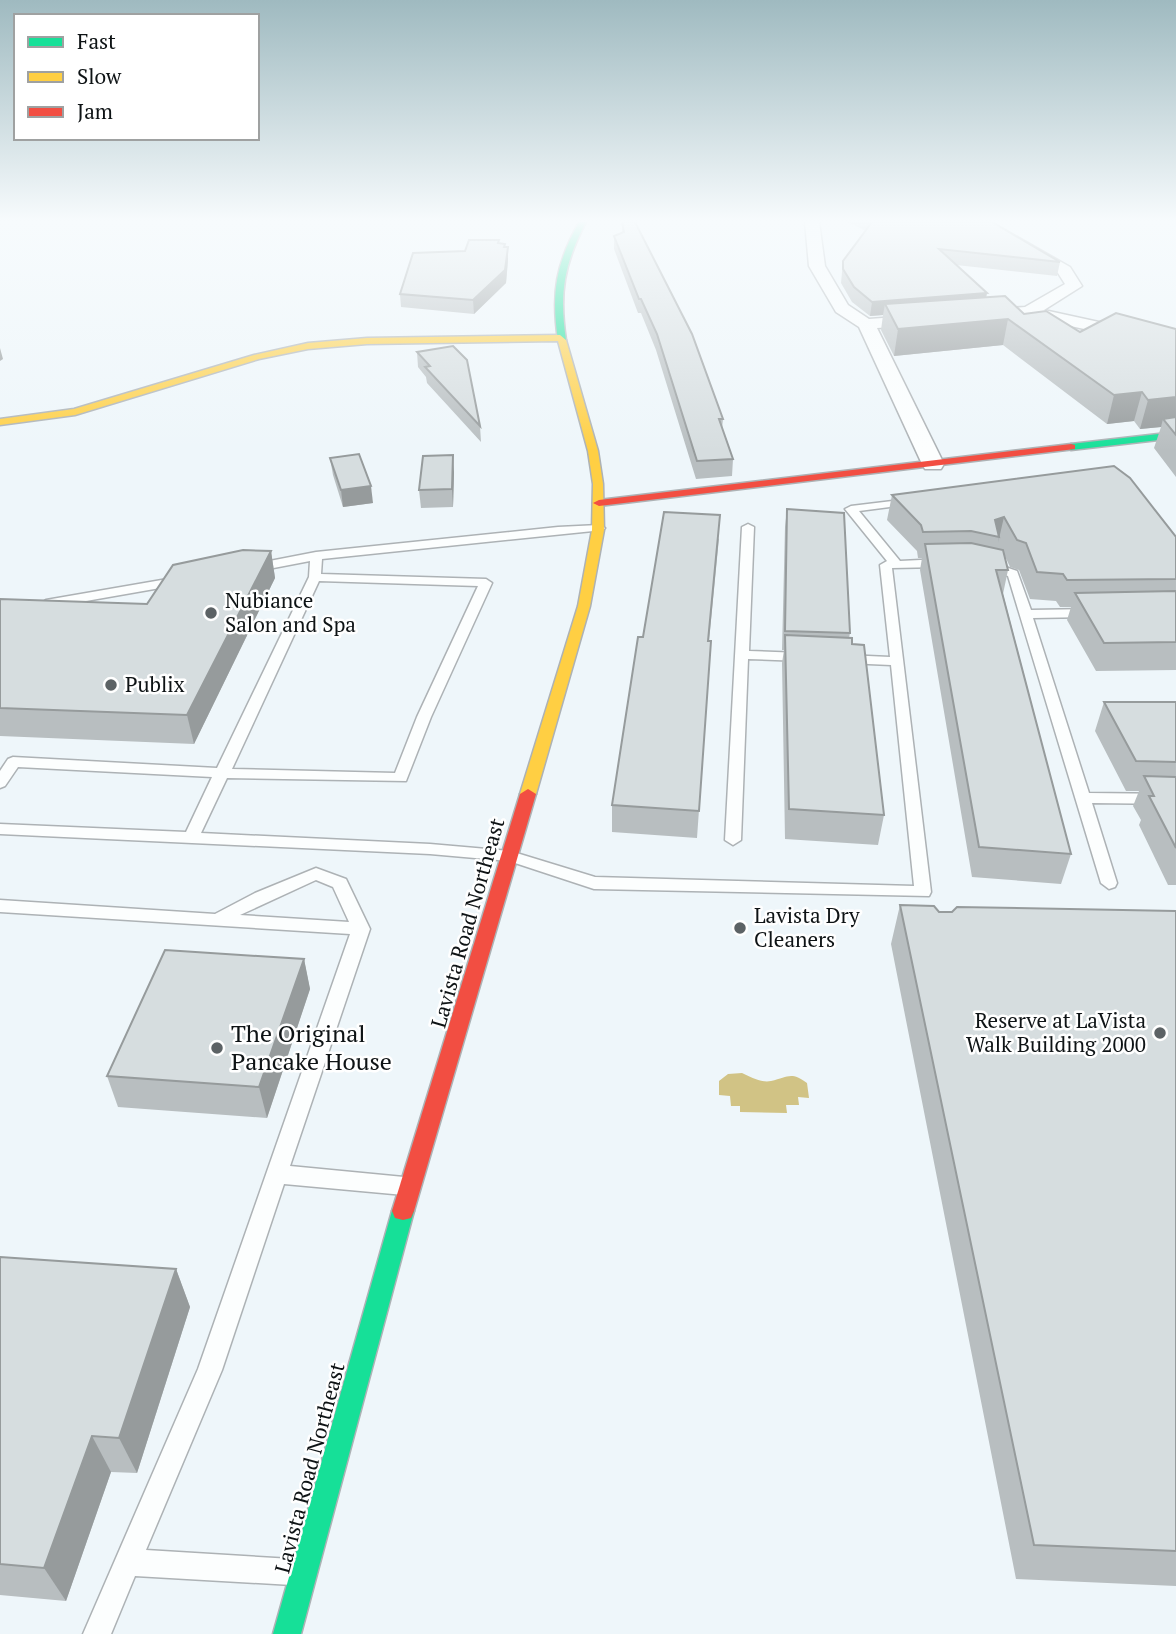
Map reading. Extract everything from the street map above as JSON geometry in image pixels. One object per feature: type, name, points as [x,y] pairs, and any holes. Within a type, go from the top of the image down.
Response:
[{"type":"main road","name":"Lavista Road Northeast","points":[[287,1634],[349,1400],[410,1186],[584,606],[599,528],[598,482],[590,441],[560,338],[556,298]]},
{"type":"main road","points":[[0,422],[53,417],[113,404],[198,373],[296,348],[364,342],[560,338]]},
{"type":"main road","points":[[599,503],[1176,435]]},
{"type":"street","points":[[836,298],[842,308],[866,324],[933,464]]},
{"type":"street","points":[[1029,312],[1053,298]]},
{"type":"street","points":[[866,324],[1029,312],[1140,336],[1176,348]]},
{"type":"lane","points":[[896,565],[851,509],[919,501]]},
{"type":"lane","points":[[733,840],[748,527]]},
{"type":"lane","points":[[233,571],[316,556],[599,528]]},
{"type":"lane","points":[[191,838],[315,577],[316,556]]},
{"type":"lane","points":[[0,829],[430,849],[510,856],[594,883],[925,899],[886,565],[952,562]]},
{"type":"lane","points":[[976,563],[1013,573],[1109,883]]},
{"type":"lane","points":[[0,783],[13,762],[223,773],[401,778],[424,717],[486,583],[315,577]]},
{"type":"lane","points":[[27,608],[192,578]]},
{"type":"lane","points":[[1026,614],[1108,613]]},
{"type":"lane","points":[[742,655],[897,661]]},
{"type":"lane","points":[[1083,798],[1176,799]]},
{"type":"lane","points":[[97,1634],[211,1370],[361,929],[340,883],[316,874],[261,897],[219,919]]},
{"type":"lane","points":[[0,906],[361,929]]},
{"type":"lane","points":[[277,1174],[410,1186]]},
{"type":"lane","points":[[126,1562],[305,1573]]},
{"type":"shaded area","points":[[742,1073],[764,1081],[797,1077],[807,1083],[809,1098],[798,1097],[799,1105],[786,1105],[787,1113],[740,1112],[740,1106],[731,1106],[730,1096],[719,1095],[719,1081],[728,1074]]},
{"type":"building","points":[[674,298],[692,334],[723,419],[719,419],[733,459],[697,461],[657,334],[639,299]]},
{"type":"building","points":[[868,298],[920,298],[872,302]]},
{"type":"building","points":[[1007,298],[1024,314],[1046,311],[1080,332],[1116,313],[1176,329],[1176,397],[1148,400],[1142,392],[1114,395],[1008,319],[898,329],[885,304]]},
{"type":"building","points":[[453,346],[467,360],[480,426],[425,367],[430,366],[417,352]]},
{"type":"building","points":[[1176,417],[1176,435],[1163,419]]},
{"type":"building","points":[[359,454],[371,486],[341,490],[330,458]]},
{"type":"building","points":[[453,455],[452,489],[419,490],[423,456]]},
{"type":"building","points":[[1114,466],[1130,478],[1176,537],[1176,579],[1067,580],[1063,574],[1037,572],[1026,543],[1017,540],[1004,517],[995,520],[999,537],[971,531],[923,532],[921,525],[892,495]]},
{"type":"building","points":[[787,509],[844,513],[850,633],[785,631]]},
{"type":"building","points":[[664,512],[720,515],[708,641],[711,641],[699,811],[612,805],[638,637],[643,637]]},
{"type":"building","points":[[971,543],[1003,550],[1008,570],[996,570],[1071,854],[979,847],[925,544]]},
{"type":"building","name":"Publix","points":[[243,550],[271,551],[187,715],[0,708],[0,599],[147,604],[173,565]]},
{"type":"building","points":[[1176,591],[1176,642],[1104,643],[1075,593]]},
{"type":"building","points":[[785,635],[852,638],[852,644],[864,645],[884,815],[789,809]]},
{"type":"building","points":[[1104,702],[1176,702],[1176,762],[1136,761]]},
{"type":"building","points":[[1144,776],[1176,777],[1176,848],[1149,796],[1154,796]]},
{"type":"building","points":[[900,905],[934,906],[939,912],[952,912],[957,907],[1176,911],[1176,1551],[1034,1545]]},
{"type":"building","name":"The Original Pancake House","points":[[165,950],[304,959],[259,1087],[107,1076]]},
{"type":"building","points":[[0,1257],[176,1269],[119,1438],[92,1436],[44,1568],[0,1564]]},
{"type":"traffic: fast","points":[[558,298],[562,340]]},
{"type":"traffic: fast","points":[[1071,447],[1176,435]]},
{"type":"traffic: fast","points":[[287,1634],[403,1211]]},
{"type":"traffic: slow","points":[[0,422],[75,412],[257,357],[308,346],[367,341],[560,338]]},
{"type":"traffic: slow","points":[[528,794],[584,606],[598,530],[598,484],[593,451],[562,340]]},
{"type":"traffic: jam","points":[[599,503],[1071,447]]},
{"type":"traffic: jam","points":[[403,1211],[528,794]]},
{"type":"place","name":"Nubiance Salon and Spa","points":[[211,613]]},
{"type":"place","name":"Publix","points":[[111,685]]},
{"type":"place","name":"Lavista Dry Cleaners","points":[[740,928]]},
{"type":"place","name":"Reserve at LaVista Walk Building 2000","points":[[1160,1033]]},
{"type":"place","name":"The Original Pancake House","points":[[217,1048]]}]
